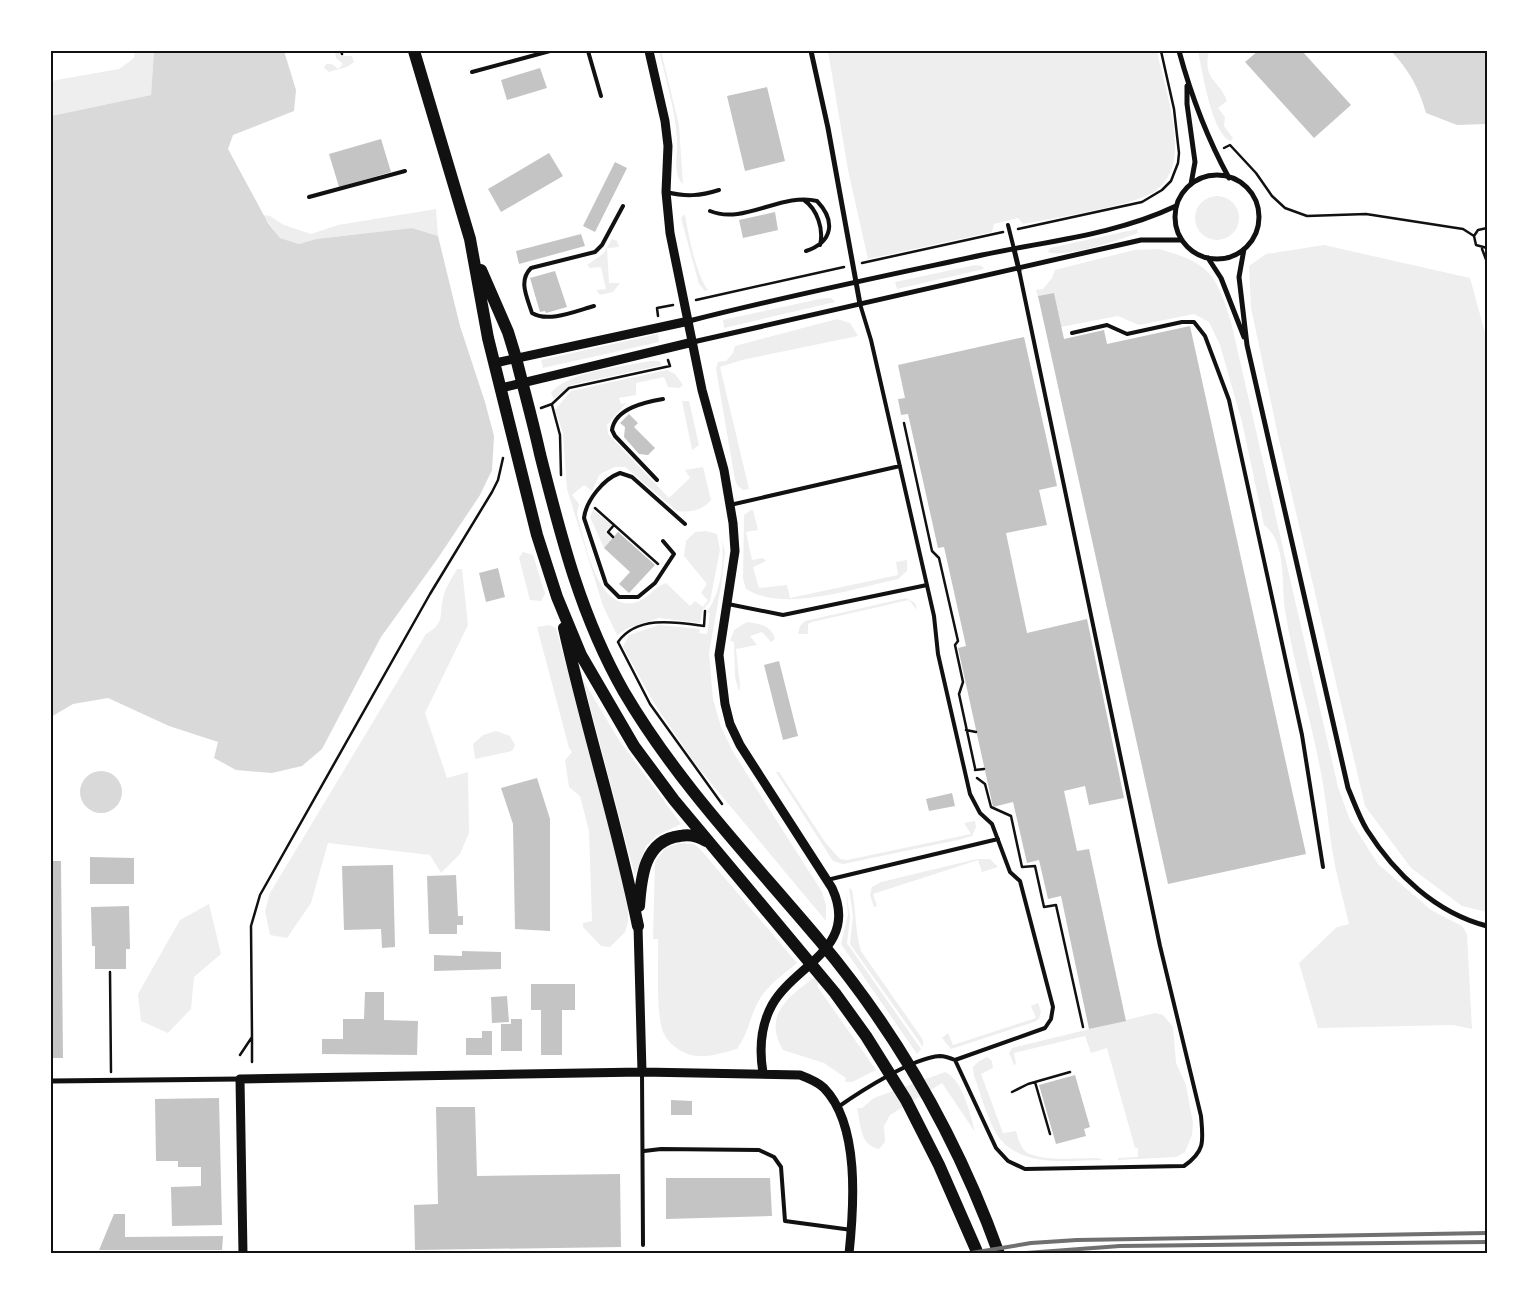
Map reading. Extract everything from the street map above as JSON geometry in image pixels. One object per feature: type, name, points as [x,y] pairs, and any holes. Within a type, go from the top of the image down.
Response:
[{"type":"main road","points":[[415,52],[472,249],[488,338],[537,535],[557,597],[581,655],[634,746],[709,843],[835,993],[889,1071],[939,1165],[978,1254]]},
{"type":"main road","points":[[472,249],[508,332],[581,603],[600,646],[624,692],[650,732],[731,840],[820,941],[880,1019],[918,1081],[959,1158],[1000,1254]]},
{"type":"main road","points":[[557,597],[576,682],[626,868],[638,926]]},
{"type":"main road","points":[[638,926],[640,884],[650,854],[660,843],[673,836],[687,835],[700,838],[709,843]]},
{"type":"street","points":[[649,51],[665,121],[668,146],[666,192],[670,233],[702,390],[724,470],[730,505],[735,551],[719,655],[730,724],[754,767],[827,880],[838,905],[834,936],[830,945],[773,1003],[764,1022],[760,1053],[763,1073]]},
{"type":"street","points":[[811,51],[828,128],[860,304]]},
{"type":"street","points":[[1179,51],[1187,83],[1215,152],[1229,178]]},
{"type":"street","points":[[1187,83],[1187,104],[1195,162],[1191,184]]},
{"type":"street","points":[[1244,249],[1234,255],[1221,259],[1208,258],[1189,248],[1182,240],[1175,224],[1176,206],[1182,194],[1191,184],[1209,176],[1229,178],[1248,190],[1258,210],[1256,231],[1244,249],[1239,277],[1247,345],[1348,788],[1366,829],[1386,857],[1409,882],[1443,907],[1487,926]]},
{"type":"street","points":[[495,363],[1138,222],[1176,206]]},
{"type":"street","points":[[501,388],[693,342],[1019,270],[1141,240],[1182,240]]},
{"type":"street","points":[[1014,249],[1019,270]]},
{"type":"street","points":[[1208,258],[1221,278],[1247,345]]},
{"type":"street","points":[[638,926],[642,1072]]},
{"type":"street","points":[[51,1081],[111,1082],[642,1072],[800,1075],[823,1087],[838,1107],[846,1129],[851,1152],[852,1230],[849,1254]]},
{"type":"street","points":[[240,1079],[243,1254]]},
{"type":"lane","points":[[472,72],[550,51]]},
{"type":"lane","points":[[588,51],[601,96]]},
{"type":"lane","points":[[309,196],[405,171]]},
{"type":"lane","points":[[666,192],[685,196],[702,195],[719,190]]},
{"type":"lane","points":[[804,200],[815,210],[821,240],[820,245]]},
{"type":"lane","points":[[710,211],[719,215],[734,214],[804,200],[817,201],[826,210],[830,229],[827,240],[806,251]]},
{"type":"lane","points":[[594,306],[548,317],[538,317],[532,313],[523,283],[526,273],[531,268],[595,252],[602,245],[623,206]]},
{"type":"lane","points":[[1008,225],[1014,249]]},
{"type":"lane","points":[[955,1060],[996,1148],[1008,1161],[1025,1170],[1184,1166],[1196,1157],[1203,1142],[1201,1116],[1160,946],[1019,270]]},
{"type":"lane","points":[[838,1107],[873,1083],[930,1058],[942,1056],[955,1060],[1045,1028],[1051,1019],[1053,1007],[1020,881],[1010,872],[992,824],[980,813],[970,794],[938,654],[934,616],[927,584],[871,340],[860,304]]},
{"type":"lane","points":[[1072,333],[1107,325],[1127,334],[1182,322],[1194,322],[1205,336],[1229,400],[1302,735],[1323,867]]},
{"type":"lane","points":[[657,480],[615,436],[612,430],[616,421],[634,405],[663,399]]},
{"type":"lane","points":[[730,505],[900,466]]},
{"type":"lane","points":[[663,541],[674,554],[655,584],[638,597],[619,598],[606,584],[584,518],[589,503],[610,476],[620,472],[632,477],[685,524]]},
{"type":"lane","points":[[728,604],[783,615],[927,584]]},
{"type":"lane","points":[[827,880],[998,839]]},
{"type":"lane","points":[[642,1072],[644,1151],[643,1246]]},
{"type":"lane","points":[[644,1151],[661,1149],[759,1150],[774,1157],[781,1167],[785,1221],[852,1230]]},
{"type":"path","points":[[1024,228],[1142,202],[1162,190],[1170,180],[1178,162],[1179,153],[1174,109],[1161,51]]},
{"type":"path","points":[[1230,145],[1256,173],[1272,196],[1285,208],[1293,211],[1307,216],[1366,214],[1463,229],[1474,236]]},
{"type":"path","points":[[1487,228],[1478,230],[1474,236],[1475,242],[1481,248],[1487,262]]},
{"type":"path","points":[[867,262],[991,235]]},
{"type":"path","points":[[1481,248],[1487,248]]},
{"type":"path","points":[[713,296],[842,268]]},
{"type":"path","points":[[543,407],[552,404],[569,388],[670,366]]},
{"type":"path","points":[[552,404],[560,434],[562,474]]},
{"type":"path","points":[[904,423],[932,551],[939,558],[958,641],[955,645],[963,682],[959,694],[977,780],[985,784],[991,807],[1011,816],[1022,867],[1035,866],[1044,907],[1056,905],[1083,1027]]},
{"type":"path","points":[[252,1062],[252,926],[260,895],[430,594],[492,492],[502,468],[504,453]]},
{"type":"path","points":[[589,503],[664,570]]},
{"type":"path","points":[[613,537],[608,532],[614,525]]},
{"type":"path","points":[[703,631],[705,612]]},
{"type":"path","points":[[704,626],[673,622],[649,624],[629,630],[618,642],[650,704],[724,806]]},
{"type":"path","points":[[966,730],[976,732]]},
{"type":"path","points":[[975,770],[984,769]]},
{"type":"path","points":[[110,972],[111,1082]]},
{"type":"path","points":[[240,1055],[252,1037]]},
{"type":"path","points":[[1012,1092],[1035,1082],[1070,1072]]},
{"type":"path","points":[[1054,1076],[1055,1081]]},
{"type":"path","points":[[1035,1082],[1050,1134]]},
{"type":"shaded area","points":[[135,51],[154,51],[151,95],[51,116],[51,81],[119,69],[134,58]]},
{"type":"shaded area","points":[[154,51],[284,51],[296,90],[294,111],[233,135],[228,149],[268,223],[280,238],[299,244],[316,239],[412,228],[438,236],[460,326],[494,436],[492,470],[480,495],[438,558],[381,637],[322,749],[302,766],[272,773],[236,770],[214,758],[218,742],[169,726],[108,698],[73,704],[51,717],[51,116],[151,95]]},
{"type":"shaded area","points":[[335,51],[339,51],[340,56],[352,56],[354,62],[347,67],[329,72],[324,68],[326,64],[332,64],[338,69],[343,64],[336,58]]},
{"type":"shaded area","points":[[659,51],[661,51],[679,125],[683,184],[678,175],[674,117]]},
{"type":"shaded area","points":[[828,51],[1157,51],[1169,99],[1175,136],[1174,160],[1167,177],[1160,187],[1130,202],[1023,224],[1018,218],[994,224],[992,232],[868,259],[848,170]]},
{"type":"shaded area","points":[[1198,51],[1209,51],[1208,69],[1227,101],[1218,108],[1225,117],[1224,126],[1233,138],[1231,141],[1224,136],[1213,115]]},
{"type":"shaded area","points":[[1391,51],[1487,51],[1487,124],[1457,125],[1426,113],[1413,80]]},
{"type":"shaded area","points":[[1221,196],[1233,202],[1238,209],[1238,227],[1233,234],[1226,239],[1213,240],[1205,237],[1198,230],[1195,214],[1198,206],[1205,199]]},
{"type":"shaded area","points":[[436,209],[438,236],[412,228],[316,239],[299,244],[280,238],[263,215],[270,216],[284,225],[311,234],[338,225]]},
{"type":"shaded area","points":[[685,214],[696,264],[708,290],[705,291],[699,284],[681,218]]},
{"type":"shaded area","points":[[1137,229],[1138,233],[1093,247],[1068,253],[1048,252],[1050,248]]},
{"type":"shaded area","points":[[612,239],[617,241],[619,247],[607,248],[609,283],[620,283],[613,292],[600,295],[596,290],[606,289],[601,267],[590,268],[587,265],[603,254]]},
{"type":"shaded area","points":[[1324,245],[1470,278],[1487,340],[1487,912],[1462,906],[1411,868],[1365,806],[1279,440],[1251,308],[1249,266],[1266,254]]},
{"type":"shaded area","points":[[1159,249],[1189,259],[1200,265],[1215,281],[1226,305],[1338,787],[1350,820],[1378,864],[1431,910],[1462,926],[1467,934],[1472,1029],[1453,1025],[1318,1028],[1299,963],[1337,927],[1349,924],[1334,858],[1325,795],[1311,724],[1288,629],[1280,553],[1271,533],[1264,525],[1242,422],[1220,345],[1209,322],[1194,314],[1139,325],[1118,316],[1061,327],[1054,293],[1038,296],[1036,290],[1043,289],[1052,278],[1055,270],[1134,250]]},
{"type":"shaded area","points":[[975,265],[982,266],[984,269],[897,289],[895,282]]},
{"type":"shaded area","points":[[831,298],[835,302],[724,328],[723,320]]},
{"type":"shaded area","points":[[837,319],[850,323],[858,336],[742,360],[720,367],[749,489],[743,490],[735,480],[716,369],[718,362],[726,361],[733,353],[735,346]]},
{"type":"shaded area","points":[[658,334],[659,342],[543,368],[541,360]]},
{"type":"shaded area","points":[[650,361],[659,361],[662,365],[571,385],[554,399],[551,393],[559,386],[583,375]]},
{"type":"shaded area","points":[[667,370],[675,374],[683,385],[679,388],[668,387],[664,377],[636,383],[636,395],[619,398],[621,404],[626,403],[607,425],[608,434],[669,498],[690,478],[685,470],[703,467],[711,500],[696,510],[687,512],[677,511],[625,467],[615,467],[600,474],[592,491],[584,485],[572,495],[579,504],[577,514],[584,541],[595,573],[603,587],[612,597],[623,603],[637,602],[666,583],[690,606],[695,601],[703,607],[708,600],[701,593],[707,584],[684,556],[686,541],[695,532],[706,531],[717,534],[720,550],[710,601],[702,611],[700,623],[659,618],[628,628],[617,635],[603,606],[567,489],[563,433],[555,410],[571,391]]},
{"type":"shaded area","points":[[682,401],[689,401],[699,445],[692,450]]},
{"type":"shaded area","points":[[593,510],[612,525],[605,532],[612,539],[604,548],[590,517]]},
{"type":"shaded area","points":[[753,510],[758,530],[746,532],[752,560],[763,558],[766,561],[753,567],[759,588],[787,585],[790,598],[898,575],[896,562],[907,560],[907,571],[898,579],[820,596],[780,599],[762,596],[746,589],[743,579],[744,515]]},
{"type":"shaded area","points":[[721,538],[725,552],[709,653],[713,699],[721,727],[733,752],[822,892],[826,905],[826,921],[696,765],[654,703],[623,647],[629,635],[659,625],[700,629],[699,633],[707,634],[710,613],[707,612],[712,605],[721,576],[723,556]]},
{"type":"shaded area","points":[[523,552],[533,555],[545,594],[541,601],[530,600],[519,558]]},
{"type":"shaded area","points":[[457,569],[462,569],[468,625],[425,713],[447,778],[468,772],[469,833],[460,854],[441,873],[430,855],[328,843],[311,903],[287,938],[270,935],[265,911],[270,893],[426,634],[439,623],[444,594]]},
{"type":"shaded area","points":[[906,598],[915,603],[917,610],[909,600],[812,622],[808,624],[808,634],[798,634],[800,626],[805,621]]},
{"type":"shaded area","points":[[747,622],[768,628],[775,639],[771,642],[762,632],[750,636],[757,645],[736,649],[739,692],[735,677],[734,642],[730,641],[734,630]]},
{"type":"shaded area","points":[[549,625],[556,628],[620,867],[628,907],[628,922],[625,932],[610,947],[601,946],[583,927],[583,923],[592,921],[589,831],[580,796],[569,787],[565,760],[572,752],[569,748],[537,627]]},
{"type":"shaded area","points":[[583,680],[619,740],[681,824],[656,836],[646,846],[635,876]]},
{"type":"shaded area","points":[[496,731],[510,736],[515,745],[512,751],[475,759],[473,744],[483,735]]},
{"type":"shaded area","points":[[105,771],[113,774],[119,780],[122,792],[119,804],[113,810],[97,813],[89,810],[83,804],[80,788],[83,780],[89,774]]},
{"type":"shaded area","points":[[776,772],[779,772],[825,842],[840,859],[847,860],[971,834],[964,823],[975,821],[976,827],[972,836],[958,840],[843,864],[833,861]]},
{"type":"shaded area","points":[[680,843],[694,844],[701,850],[797,963],[775,981],[761,996],[737,1049],[708,1056],[694,1056],[674,1046],[664,1034],[659,1015],[658,939],[653,939],[655,862],[665,848]]},
{"type":"shaded area","points":[[977,859],[990,859],[998,867],[982,872],[978,860],[873,894],[877,906],[874,907],[870,895],[872,887],[881,882]]},
{"type":"shaded area","points":[[849,888],[852,890],[861,951],[923,1040],[923,1047],[850,944],[853,916]]},
{"type":"shaded area","points":[[846,890],[850,917],[847,943],[921,1049],[917,1054],[841,944],[848,915]]},
{"type":"shaded area","points":[[209,904],[221,954],[194,977],[191,1009],[168,1033],[141,1021],[138,994],[180,920]]},
{"type":"shaded area","points":[[816,976],[820,980],[817,986],[876,1070],[852,1082],[845,1082],[846,1078],[824,1063],[783,1050],[777,1037],[777,1016],[782,1007],[797,991]]},
{"type":"shaded area","points":[[1038,1003],[1041,1011],[1039,1019],[1034,1022],[951,1049],[942,1038],[948,1033],[953,1045],[1036,1018],[1031,1006]]},
{"type":"shaded area","points":[[1155,1013],[1163,1015],[1173,1027],[1176,1063],[1186,1085],[1193,1123],[1192,1135],[1185,1152],[1176,1157],[1118,1160],[1118,1158],[1138,1157],[1138,1148],[1135,1148],[1107,1048],[1091,1053],[1085,1036],[1014,1053],[1016,1064],[1014,1065],[1009,1053],[1012,1048]]},
{"type":"shaded area","points":[[987,1057],[992,1061],[993,1068],[981,1074],[1003,1133],[1016,1131],[1020,1144],[1025,1151],[1039,1157],[1060,1159],[1098,1158],[1103,1160],[1063,1161],[1035,1159],[1011,1149],[1001,1140],[993,1127],[974,1076],[973,1067]]},
{"type":"shaded area","points":[[945,1072],[951,1076],[961,1089],[975,1132],[942,1083],[890,1115],[884,1126],[885,1142],[879,1149],[872,1147],[868,1143],[862,1133],[857,1108],[862,1108],[874,1098]]},
{"type":"building","points":[[1258,51],[1302,51],[1351,105],[1314,138],[1245,62]]},
{"type":"building","points":[[540,68],[547,88],[507,100],[501,80]]},
{"type":"building","points":[[767,87],[785,161],[745,171],[727,96]]},
{"type":"building","points":[[381,139],[391,172],[339,187],[329,154]]},
{"type":"building","points":[[549,153],[563,176],[501,212],[488,189]]},
{"type":"building","points":[[615,162],[627,168],[595,232],[583,226]]},
{"type":"building","points":[[775,212],[778,230],[743,238],[739,220]]},
{"type":"building","points":[[581,234],[585,246],[519,264],[516,251]]},
{"type":"building","points":[[555,271],[567,307],[546,313],[545,311],[540,312],[530,278]]},
{"type":"building","points":[[1054,293],[1064,339],[1104,330],[1107,344],[1190,326],[1306,854],[1168,884],[1038,296]]},
{"type":"building","points":[[1024,337],[1057,486],[1039,490],[1047,525],[1006,533],[1027,633],[1087,619],[1124,798],[1089,805],[1085,786],[1064,791],[1077,851],[1089,849],[1126,1021],[1089,1029],[1061,896],[1048,899],[1039,860],[1027,863],[1013,802],[993,807],[958,648],[966,646],[944,547],[938,548],[908,414],[901,415],[898,399],[905,398],[898,365]]},
{"type":"building","points":[[629,414],[638,423],[634,427],[655,448],[648,455],[639,454],[624,437],[625,427],[620,423]]},
{"type":"building","points":[[618,532],[655,565],[629,593],[619,584],[630,572],[604,548]]},
{"type":"building","points":[[498,568],[505,597],[486,602],[479,573]]},
{"type":"building","points":[[779,661],[798,736],[783,740],[764,665]]},
{"type":"building","points":[[537,778],[550,819],[550,931],[515,929],[513,824],[501,788]]},
{"type":"building","points":[[952,793],[955,806],[929,811],[926,799]]},
{"type":"building","points":[[90,857],[134,858],[134,884],[90,884]]},
{"type":"building","points":[[51,861],[61,861],[63,1058],[51,1058]]},
{"type":"building","points":[[393,865],[395,947],[382,948],[381,929],[344,930],[342,866]]},
{"type":"building","points":[[456,875],[458,916],[463,916],[463,925],[457,925],[457,934],[429,934],[427,876]]},
{"type":"building","points":[[129,906],[130,949],[126,949],[126,969],[95,969],[95,946],[92,946],[91,907]]},
{"type":"building","points":[[462,951],[501,952],[501,969],[434,971],[434,955],[462,956]]},
{"type":"building","points":[[531,984],[575,984],[575,1010],[562,1010],[562,1055],[541,1055],[541,1010],[531,1010]]},
{"type":"building","points":[[365,992],[384,992],[384,1020],[418,1021],[417,1055],[322,1054],[322,1039],[343,1039],[343,1019],[364,1019]]},
{"type":"building","points":[[507,996],[509,1022],[492,1023],[491,997]]},
{"type":"building","points":[[511,1019],[522,1019],[522,1051],[501,1051],[501,1024],[511,1024]]},
{"type":"building","points":[[482,1031],[492,1031],[492,1055],[466,1055],[466,1038],[482,1038]]},
{"type":"building","points":[[1075,1075],[1090,1127],[1084,1129],[1086,1136],[1056,1144],[1039,1085]]},
{"type":"building","points":[[219,1098],[222,1225],[172,1226],[171,1187],[201,1186],[201,1167],[178,1167],[178,1161],[156,1161],[155,1099]]},
{"type":"building","points":[[671,1100],[692,1101],[692,1115],[671,1115]]},
{"type":"building","points":[[436,1107],[475,1107],[477,1176],[620,1174],[621,1247],[415,1250],[414,1205],[438,1204]]},
{"type":"building","points":[[666,1178],[770,1178],[772,1216],[666,1219]]},
{"type":"building","points":[[114,1214],[125,1214],[125,1237],[223,1236],[222,1250],[99,1250]]},
{"type":"railway","points":[[965,1254],[1031,1243],[1077,1240],[1487,1233]]},
{"type":"railway","points":[[1012,1254],[1120,1246],[1487,1242]]}]
